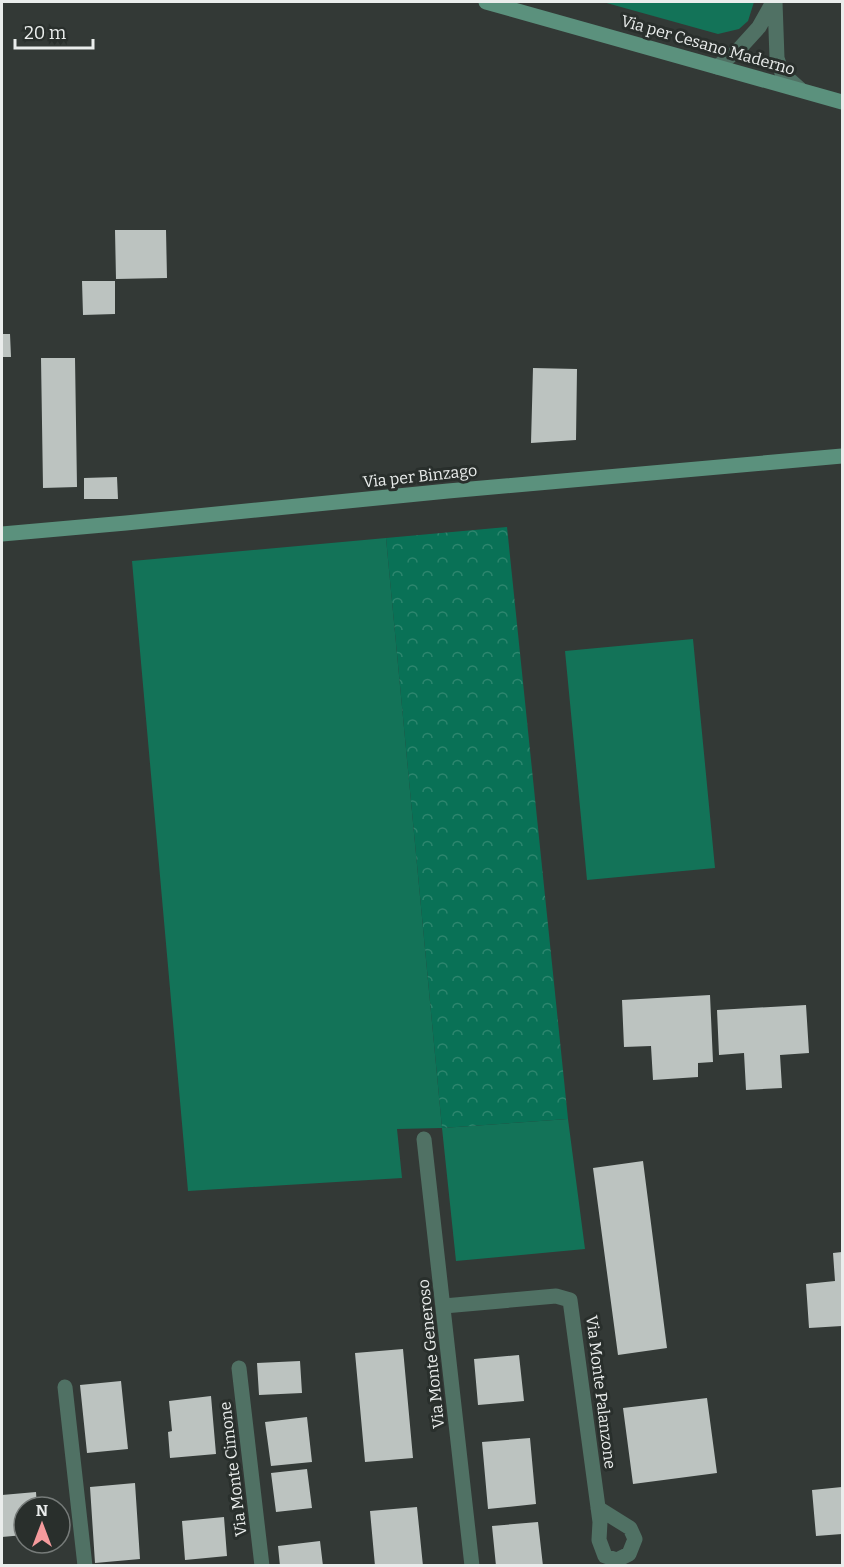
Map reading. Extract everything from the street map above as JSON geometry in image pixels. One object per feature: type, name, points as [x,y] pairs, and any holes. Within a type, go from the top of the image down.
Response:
[{"type":"main road","name":"Via per Cesano Maderno","points":[[492,2],[843,102]]},
{"type":"main road","name":"Via per Binzago","points":[[2,534],[843,456]]},
{"type":"street","points":[[717,67],[740,48],[759,27],[774,2]]},
{"type":"street","points":[[774,2],[777,58],[782,73],[800,89]]},
{"type":"street","name":"Via Monte Generoso","points":[[424,1139],[472,1566]]},
{"type":"street","name":"Via Monte Palanzone","points":[[444,1306],[556,1296],[570,1300],[598,1508]]},
{"type":"street","name":"Via Monte Cimone","points":[[240,1368],[262,1566]]},
{"type":"street","points":[[65,1387],[85,1566]]},
{"type":"green space","points":[[603,2],[754,2],[748,21],[739,29],[718,34]]},
{"type":"green space","points":[[507,527],[568,1119],[442,1128],[386,538]]},
{"type":"green space","points":[[386,538],[442,1128],[397,1129],[402,1178],[188,1191],[132,561]]},
{"type":"green space","points":[[693,639],[715,868],[587,880],[565,651]]},
{"type":"green space","points":[[568,1119],[585,1249],[456,1261],[442,1128]]},
{"type":"building","points":[[115,230],[166,230],[167,278],[116,279]]},
{"type":"building","points":[[82,281],[115,281],[115,314],[83,315]]},
{"type":"building","points":[[2,334],[10,334],[11,357],[2,357]]},
{"type":"building","points":[[41,358],[75,358],[77,487],[43,488]]},
{"type":"building","points":[[533,368],[577,369],[576,440],[531,443]]},
{"type":"building","points":[[117,477],[118,499],[84,499],[84,478]]},
{"type":"building","points":[[710,995],[713,1062],[698,1063],[698,1077],[653,1080],[651,1046],[624,1047],[622,1000]]},
{"type":"building","points":[[806,1005],[809,1053],[780,1055],[782,1088],[746,1090],[744,1053],[719,1055],[717,1010]]},
{"type":"building","points":[[643,1161],[667,1348],[618,1355],[593,1168]]},
{"type":"building","points":[[842,1252],[842,1326],[809,1328],[806,1284],[835,1281],[833,1253]]},
{"type":"building","points":[[403,1349],[413,1458],[365,1462],[355,1353]]},
{"type":"building","points":[[519,1355],[524,1401],[478,1405],[474,1359]]},
{"type":"building","points":[[300,1361],[302,1393],[259,1395],[257,1363]]},
{"type":"building","points":[[121,1381],[128,1449],[87,1453],[80,1385]]},
{"type":"building","points":[[211,1396],[216,1454],[170,1458],[168,1432],[172,1431],[169,1401]]},
{"type":"building","points":[[707,1398],[717,1473],[633,1484],[623,1408]]},
{"type":"building","points":[[307,1417],[312,1462],[271,1466],[265,1422]]},
{"type":"building","points":[[530,1438],[536,1504],[488,1509],[482,1442]]},
{"type":"building","points":[[307,1469],[312,1508],[276,1512],[271,1473]]},
{"type":"building","points":[[135,1483],[140,1559],[95,1563],[90,1487]]},
{"type":"building","points":[[842,1487],[842,1534],[816,1536],[812,1490]]},
{"type":"building","points":[[36,1492],[36,1495],[12,1495],[12,1536],[2,1537],[2,1495]]},
{"type":"building","points":[[417,1507],[423,1566],[375,1566],[370,1511]]},
{"type":"building","points":[[224,1517],[227,1556],[185,1560],[182,1521]]},
{"type":"building","points":[[538,1522],[543,1566],[496,1566],[492,1526]]},
{"type":"building","points":[[320,1541],[323,1566],[280,1566],[278,1546]]}]
